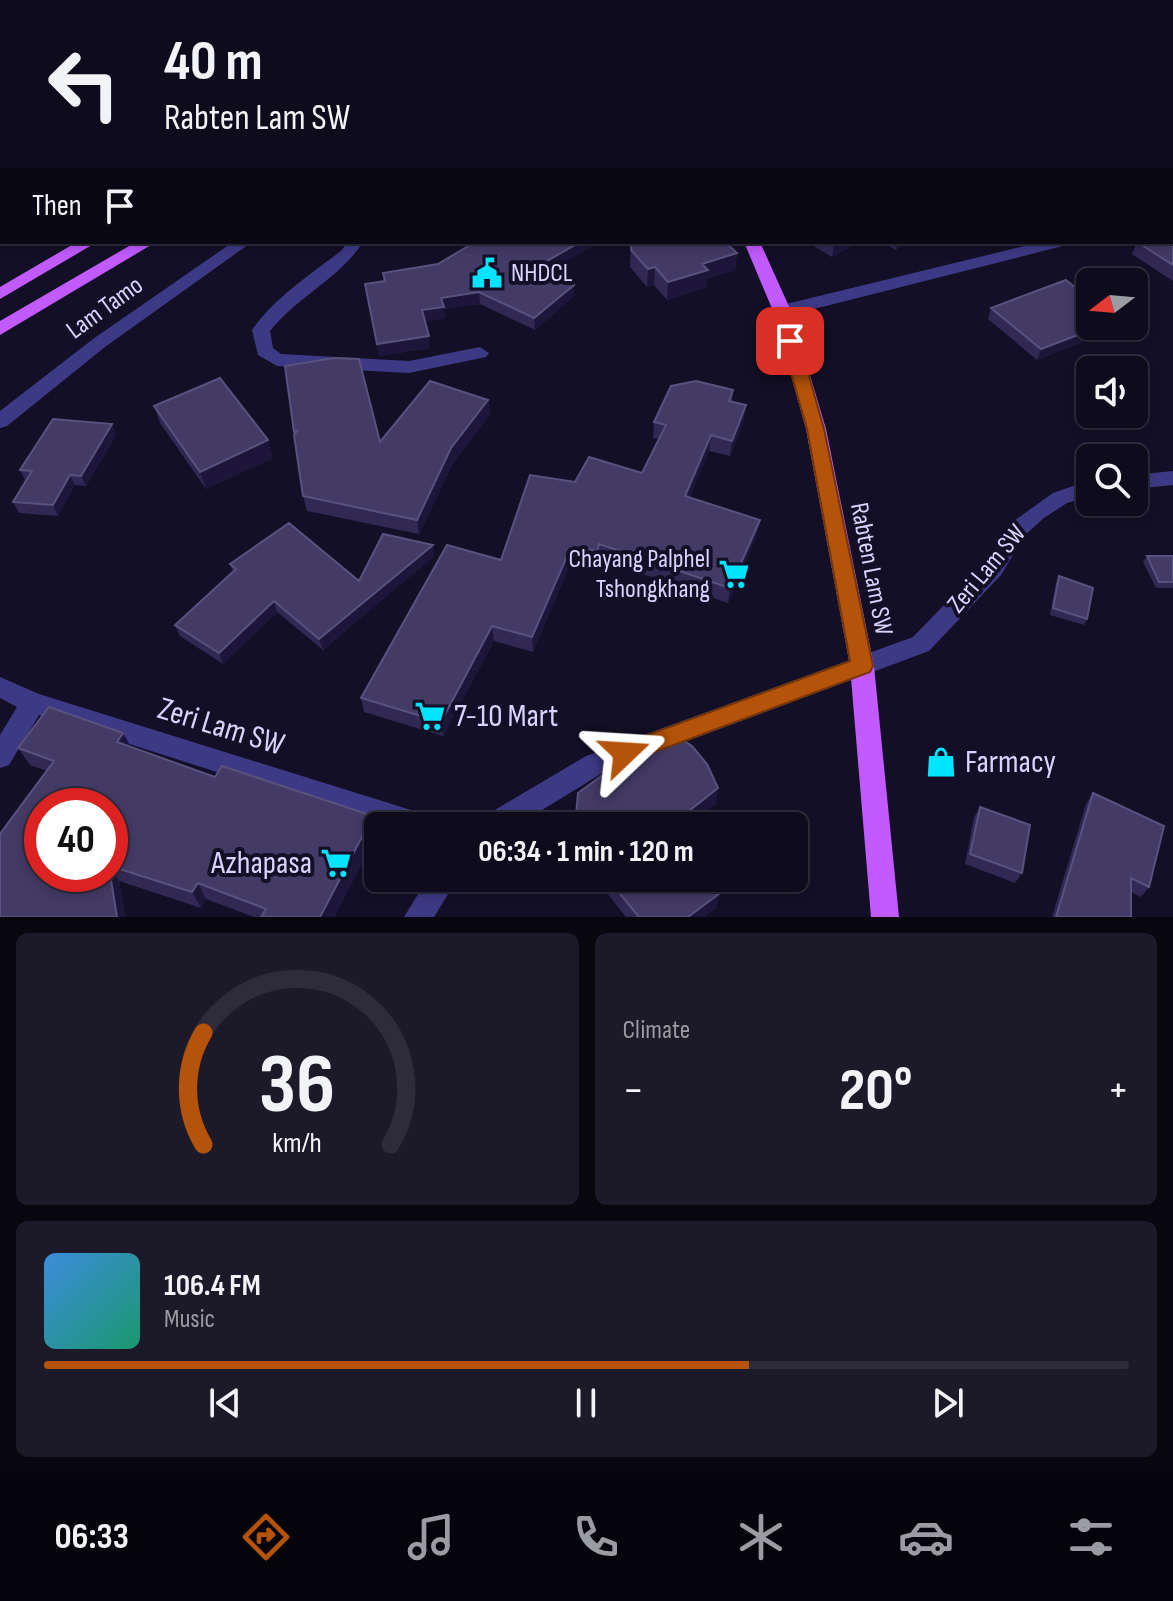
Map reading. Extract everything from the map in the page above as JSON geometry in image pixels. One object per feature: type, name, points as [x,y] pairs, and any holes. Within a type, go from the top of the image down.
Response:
[{"type":"main road","points":[[0,294],[86,244]]},
{"type":"main road","points":[[0,329],[145,244]]},
{"type":"main road","name":"Rabten Lam SW","points":[[753,244],[782,311],[816,429],[862,666],[885,917]]},
{"type":"street","name":"Lam Tamo","points":[[0,421],[99,343],[241,244]]},
{"type":"street","points":[[354,244],[348,253],[275,313],[261,330],[264,351],[277,360],[409,367],[480,353]]},
{"type":"street","points":[[782,311],[1053,244]]},
{"type":"street","points":[[1148,481],[1173,478]]},
{"type":"street","name":"Zeri Lam SW","points":[[515,812],[595,764],[921,644],[993,569],[1018,529],[1060,498],[1076,493]]},
{"type":"street","name":"Zeri Lam SW","points":[[0,687],[33,703],[379,812]]},
{"type":"street","points":[[0,757],[33,703]]},
{"type":"street","points":[[418,917],[435,892]]},
{"type":"building","points":[[472,244],[577,244],[535,268],[574,285],[534,318],[479,292],[441,298],[444,307],[422,310],[429,336],[377,344],[365,284],[385,281],[383,273],[438,264]]},
{"type":"building","points":[[631,244],[727,244],[737,253],[702,264],[708,270],[668,282],[655,267],[648,269],[631,250]]},
{"type":"building","points":[[1140,244],[1173,244],[1173,265]]},
{"type":"building","points":[[1066,280],[1076,288],[1076,336],[1041,349],[991,308]]},
{"type":"building","points":[[334,358],[359,359],[380,442],[430,381],[488,400],[451,448],[417,520],[303,496],[294,435],[297,431],[294,432],[285,366]]},
{"type":"building","points":[[220,378],[268,440],[200,472],[154,406]]},
{"type":"building","points":[[696,381],[733,390],[729,401],[746,405],[732,441],[711,435],[685,496],[760,520],[730,588],[599,544],[597,551],[571,547],[532,637],[492,626],[441,722],[361,698],[447,545],[501,560],[530,475],[575,482],[589,457],[642,473],[666,425],[654,422],[671,386]]},
{"type":"building","points":[[53,419],[112,424],[81,476],[70,475],[53,505],[13,502],[32,471],[20,470]]},
{"type":"building","points":[[289,523],[359,581],[383,534],[433,545],[319,639],[274,601],[219,653],[175,625],[236,569],[230,564]]},
{"type":"building","points":[[1147,556],[1173,556],[1173,582],[1159,582]]},
{"type":"building","points":[[1059,576],[1093,588],[1087,619],[1053,608]]},
{"type":"building","points":[[49,707],[123,733],[117,742],[215,777],[222,766],[364,813],[364,833],[320,917],[261,917],[266,909],[198,883],[192,892],[128,872],[128,788],[34,788],[54,761],[18,748]]},
{"type":"building","points":[[673,734],[692,746],[707,764],[718,788],[688,812],[576,812],[578,793],[645,744]]},
{"type":"building","points":[[1093,793],[1164,826],[1149,887],[1131,878],[1131,917],[1056,917]]},
{"type":"building","points":[[24,802],[24,892],[113,892],[117,917],[0,917],[0,834]]},
{"type":"building","points":[[980,807],[1030,825],[1022,873],[970,854]]},
{"type":"building","points":[[618,892],[720,893],[688,917],[639,917]]},
{"type":"place","name":"NHDCL","points":[[487,273]]},
{"type":"place","name":"Chayang Palphel Tshongkhang","points":[[734,574]]},
{"type":"place","name":"7-10 Mart","points":[[430,716]]},
{"type":"place","name":"Farmacy","points":[[941,762]]},
{"type":"place","name":"Azhapasa","points":[[336,863]]},
{"type":"route","points":[[625,753],[862,666],[816,429],[790,341]]}]
